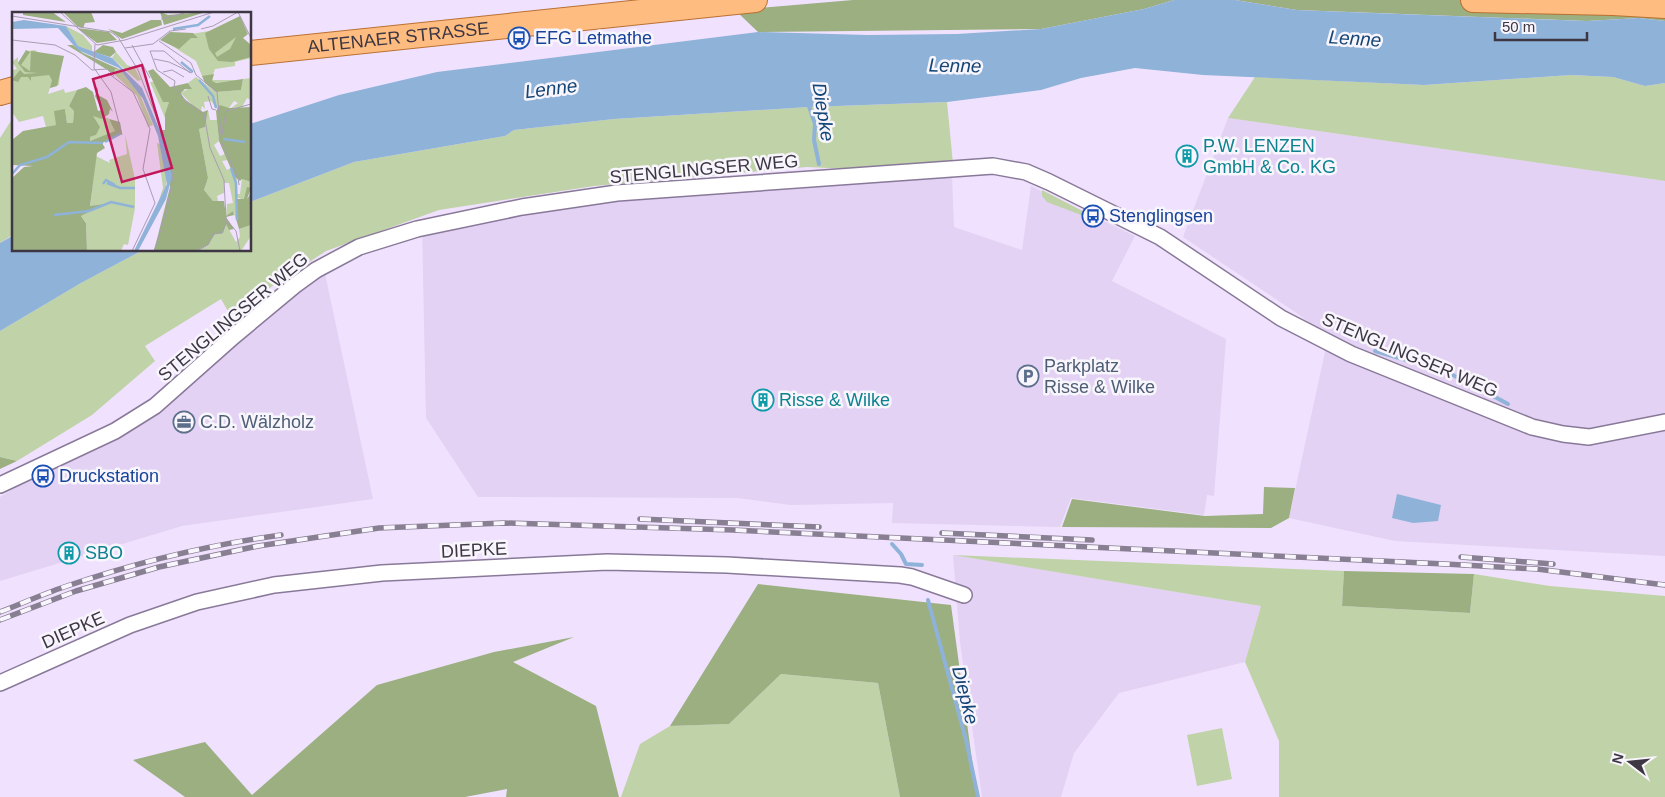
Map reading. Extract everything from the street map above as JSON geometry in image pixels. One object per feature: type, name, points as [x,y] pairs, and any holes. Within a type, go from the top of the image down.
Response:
[{"type":"main road","name":"ALTENAER STRASSE","points":[[251,53],[755,0]]},
{"type":"main road","points":[[1473,0],[1665,6]]},
{"type":"street","name":"STENGLINGSER WEG","points":[[0,485],[115,431],[155,406],[294,286],[316,270],[359,247],[417,229],[522,208],[617,193],[993,166],[1026,172],[1160,237],[1281,318],[1351,354],[1532,427],[1563,434],[1589,437],[1665,422]]},
{"type":"street","name":"DIEPKE","points":[[0,683],[130,625],[197,602],[274,586],[382,573],[607,562],[727,564],[900,575],[912,577],[964,596]]},
{"type":"shaded area","points":[[1228,118],[1665,181],[1665,556],[1395,541],[1289,518],[1328,338],[1298,314],[1183,237]]},
{"type":"shaded area","points":[[952,174],[954,227],[1022,250],[1031,186],[1135,236],[1112,281],[1226,339],[1214,496],[1207,495],[1204,515],[1071,498],[1060,527],[892,523],[893,503],[791,505],[737,498],[478,497],[426,418],[422,228],[518,209]]},
{"type":"shaded area","points":[[324,269],[373,499],[182,526],[0,581],[0,497],[197,373]]},
{"type":"shaded area","points":[[953,555],[1261,606],[1245,662],[1119,693],[1074,753],[1061,797],[982,797],[960,642]]},
{"type":"green space","points":[[853,0],[1174,0],[1144,9],[1041,29],[758,32],[735,10]]},
{"type":"green space","points":[[1235,0],[1665,0],[1665,21],[1639,18],[1587,21],[1297,10]]},
{"type":"green space","points":[[1571,75],[1613,77],[1645,86],[1665,83],[1665,181],[1228,118],[1255,77],[1424,85]]},
{"type":"green space","points":[[947,102],[954,174],[807,167],[594,186],[439,210],[326,251],[268,289],[253,290],[233,320],[221,299],[145,346],[155,361],[92,415],[17,461],[0,457],[0,331],[81,283],[141,251],[251,251],[251,202],[354,162],[505,136],[514,130],[614,119],[809,107]]},
{"type":"green space","points":[[12,119],[12,235],[0,243],[0,138]]},
{"type":"green space","points":[[1042,190],[1090,215],[1089,218],[1047,202],[1042,196]]},
{"type":"green space","points":[[0,457],[17,461],[0,469]]},
{"type":"green space","points":[[1264,487],[1295,488],[1289,518],[1271,528],[1062,527],[1072,499],[1205,516],[1263,514]]},
{"type":"green space","points":[[953,555],[1344,571],[1342,606],[1470,613],[1474,574],[1550,586],[1665,596],[1665,797],[1279,797],[1279,741],[1245,662],[1261,606]]},
{"type":"green space","points":[[1344,571],[1474,574],[1470,613],[1342,606]]},
{"type":"green space","points":[[758,584],[951,605],[977,797],[900,797],[878,683],[781,674],[729,724],[670,726]]},
{"type":"green space","points":[[574,637],[513,662],[596,706],[619,797],[506,797],[507,789],[465,797],[185,797],[133,760],[205,742],[252,795],[377,685],[494,652]]},
{"type":"green space","points":[[781,674],[878,683],[900,797],[621,797],[640,744],[670,726],[729,724]]},
{"type":"green space","points":[[1222,728],[1232,779],[1197,786],[1187,735]]},
{"type":"water","name":"Lenne","points":[[1174,0],[1235,0],[1297,10],[1587,21],[1639,18],[1665,21],[1665,83],[1645,86],[1613,77],[1571,75],[1424,85],[1203,75],[1135,68],[1081,78],[1041,90],[947,102],[809,107],[614,119],[514,130],[505,136],[354,162],[251,202],[251,124],[339,95],[437,72],[758,32],[868,35],[957,34],[1041,29],[1144,9]]},
{"type":"water","points":[[12,236],[12,251],[141,251],[81,283],[0,331],[0,243]]},
{"type":"water","points":[[1397,494],[1441,505],[1438,521],[1413,523],[1392,518]]},
{"type":"waterway","name":"Diepke","points":[[808,103],[815,124],[814,140],[819,164]]},
{"type":"waterway","points":[[1375,351],[1410,361]]},
{"type":"waterway","points":[[1428,366],[1451,374],[1475,387]]},
{"type":"waterway","points":[[1480,389],[1508,404]]},
{"type":"waterway","name":"Diepke","points":[[892,544],[901,554],[906,564],[922,565]]},
{"type":"waterway","name":"Diepke","points":[[928,600],[966,740],[978,797]]},
{"type":"railway","points":[[640,519],[819,527]]},
{"type":"railway","points":[[0,620],[76,591],[159,567],[258,546],[379,528],[504,523],[733,530],[1445,564],[1537,569],[1665,585]]},
{"type":"railway","points":[[942,533],[1092,540]]},
{"type":"railway","points":[[0,612],[64,587],[117,570],[226,544],[281,535]]},
{"type":"railway","points":[[1461,557],[1553,564]]},
{"type":"place","name":"EFG Letmathe","points":[[519,38]]},
{"type":"place","name":"P.W. LENZEN GmbH & Co. KG","points":[[1187,156]]},
{"type":"place","name":"Stenglingsen","points":[[1093,216]]},
{"type":"place","name":"Parkplatz Risse & Wilke","points":[[1028,376]]},
{"type":"place","name":"Risse & Wilke","points":[[763,400]]},
{"type":"place","name":"C.D. Wälzholz","points":[[184,422]]},
{"type":"place","name":"Druckstation","points":[[43,476]]},
{"type":"place","name":"SBO","points":[[69,553]]}]
